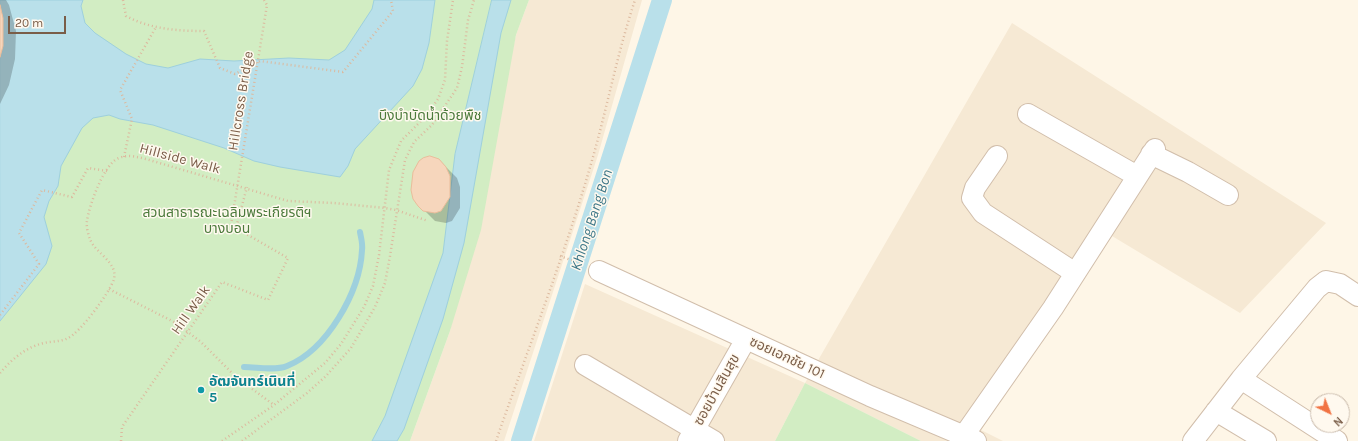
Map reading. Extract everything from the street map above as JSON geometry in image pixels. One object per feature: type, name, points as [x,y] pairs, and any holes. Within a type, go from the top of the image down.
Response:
[{"type":"street","points":[[1028,114],[1137,176]]},
{"type":"street","points":[[967,439],[1153,151],[1228,195]]},
{"type":"street","points":[[997,156],[975,188],[972,198],[983,213],[1075,273]]},
{"type":"street","name":"ซอยเอกชัย 101","points":[[599,271],[967,439]]},
{"type":"street","points":[[1193,441],[1241,379],[1317,288],[1326,281],[1340,284],[1358,296]]},
{"type":"street","name":"ซอยบ้านสินสุข","points":[[691,435],[746,339]]},
{"type":"street","points":[[585,365],[691,435],[714,441]]},
{"type":"street","points":[[1241,379],[1337,441]]},
{"type":"street","points":[[1216,411],[1266,441]]},
{"type":"path","points":[[123,0],[126,16],[137,22],[156,27],[186,31],[204,30],[220,68],[235,74],[260,62],[343,72],[393,11],[391,0]]},
{"type":"path","name":"Hillcross Bridge","points":[[231,225],[267,5],[264,0]]},
{"type":"path","points":[[222,441],[274,405],[325,363],[352,329],[373,286],[379,255],[389,170],[401,141],[426,116],[438,99],[445,80],[447,41],[453,0]]},
{"type":"path","points":[[242,441],[307,393],[351,348],[375,307],[385,283],[405,160],[414,142],[432,125],[457,88],[462,67],[468,20],[474,0]]},
{"type":"path","points":[[496,441],[590,165],[610,92],[621,42],[634,0]]},
{"type":"path","points":[[124,156],[132,119],[120,90],[156,27]]},
{"type":"path","name":"Hillside Walk","points":[[0,373],[10,361],[29,348],[44,342],[67,339],[76,334],[109,289],[114,278],[112,267],[90,240],[87,222],[93,196],[107,171],[118,158],[130,156],[146,159],[288,201],[334,203],[385,208],[396,210],[428,221]]},
{"type":"path","points":[[0,315],[39,264],[19,233],[42,190],[72,197],[88,168],[107,171]]},
{"type":"path","points":[[236,228],[247,188]]},
{"type":"path","name":"Hill Walk","points":[[121,441],[122,427],[222,282],[268,300],[288,258],[231,225]]},
{"type":"path","points":[[109,289],[176,323],[201,342],[236,377],[274,405]]},
{"type":"shaded area","points":[[529,0],[642,0],[598,155],[504,441],[410,441],[450,331],[516,35]]},
{"type":"shaded area","points":[[1012,23],[1326,223],[1240,313],[1112,236],[981,430],[1003,441],[921,441],[805,383]]},
{"type":"shaded area","points":[[585,284],[805,383],[775,441],[534,441]]},
{"type":"green space","name":"สวนสาธารณะเฉลิมพระเกียรติฯ บางบอน","points":[[0,0],[529,0],[516,35],[481,230],[450,331],[410,441],[0,441]]},
{"type":"green space","points":[[805,383],[921,441],[775,441]]},
{"type":"water","points":[[0,0],[83,0],[81,6],[85,23],[95,33],[126,54],[146,64],[168,68],[200,59],[234,61],[289,58],[329,60],[345,50],[372,9],[374,0],[435,0],[429,43],[422,69],[413,86],[355,149],[348,166],[340,177],[254,161],[224,148],[153,125],[120,119],[109,115],[93,118],[82,128],[61,166],[58,186],[49,201],[44,217],[52,246],[46,264],[0,321]]},
{"type":"water","points":[[492,0],[511,0],[501,33],[464,243],[443,319],[404,429],[397,441],[372,441],[385,416],[443,253],[455,154]]},
{"type":"building","points":[[0,5],[3,18],[3,46],[0,57]]},
{"type":"building","points":[[430,156],[439,159],[446,167],[450,176],[450,197],[441,211],[435,213],[423,211],[413,199],[411,190],[413,172],[419,161]]},
{"type":"waterway","name":"Khlong Bang Bon","points":[[521,441],[662,0]]},
{"type":"waterway","points":[[244,367],[272,369],[287,366],[302,358],[328,333],[339,318],[355,284],[360,266],[362,248],[360,232]]},
{"type":"place","name":"อัฒจันทร์เนินที่ 5","points":[[201,390]]},
{"type":"park label","name":"บึงบำบัดน้ำด้วยพืช","points":[[430,116]]}]
